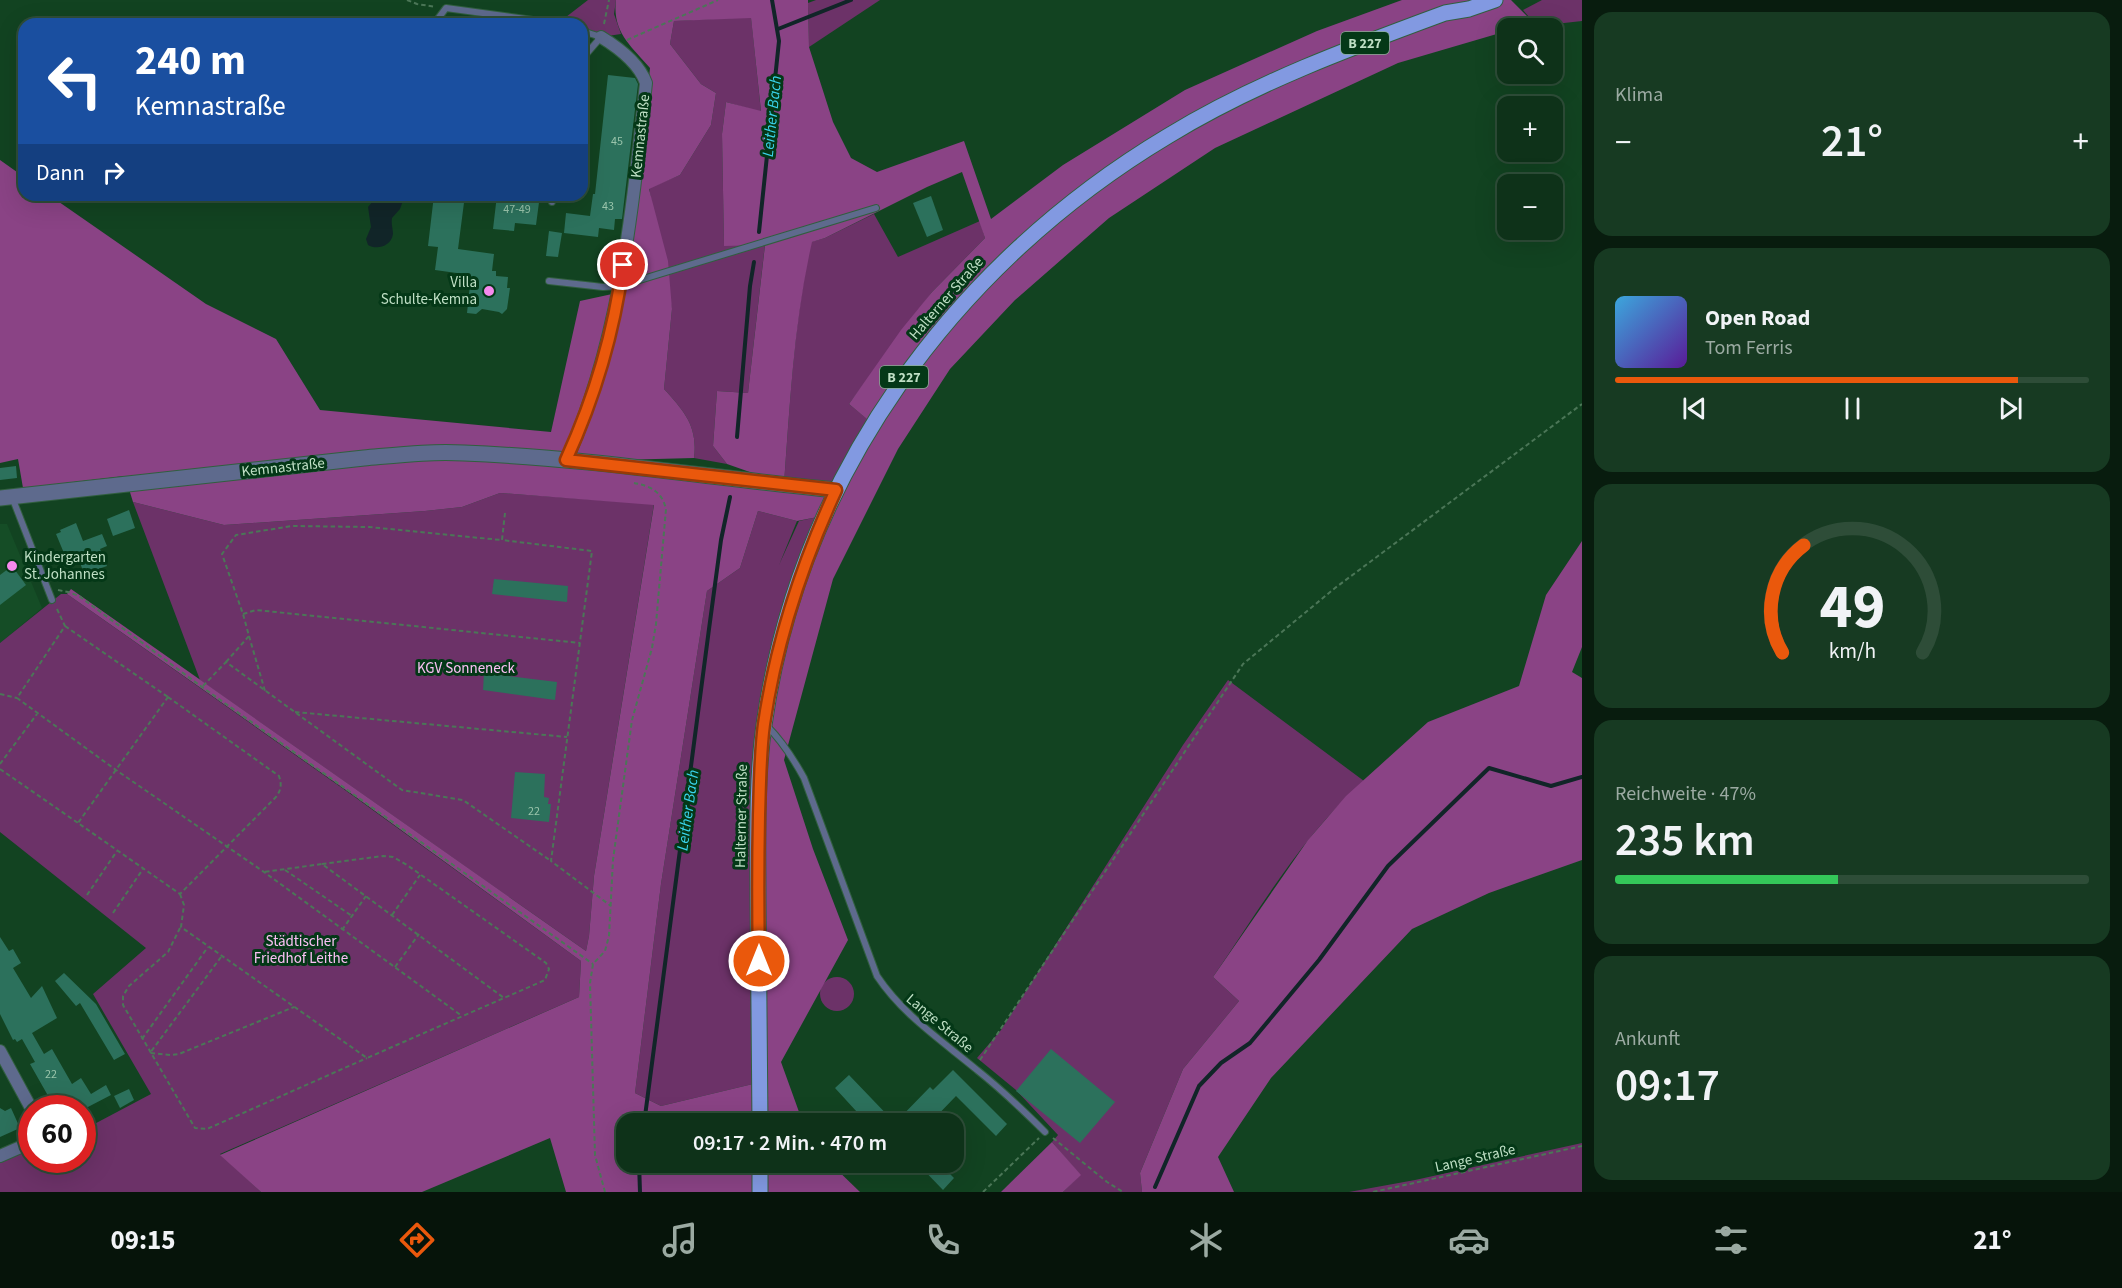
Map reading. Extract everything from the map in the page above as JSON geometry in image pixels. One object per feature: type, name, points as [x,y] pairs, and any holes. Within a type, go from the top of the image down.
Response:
[{"type":"main road","name":"Halterner Straße","points":[[1445,13],[1466,0]]},
{"type":"main road","name":"Halterner Straße","points":[[760,1113],[758,868],[760,763],[764,724],[782,637],[794,596],[824,516],[866,435],[918,358],[987,277],[1048,221],[1144,151],[1228,103],[1312,63],[1445,13],[1469,9],[1495,0]]},
{"type":"main road","points":[[760,1173],[760,1192]]},
{"type":"street","name":"Kemnastraße","points":[[566,460],[596,385],[611,331],[620,286],[646,83],[642,72],[615,46],[601,37]]},
{"type":"street","name":"Kemnastraße","points":[[6,497],[414,454],[463,453],[566,460],[836,490]]},
{"type":"street","points":[[0,1051],[24,1095]]},
{"type":"street","points":[[0,1156],[18,1148]]},
{"type":"lane","points":[[438,18],[446,8],[518,18]]},
{"type":"lane","points":[[588,33],[601,37],[588,52]]},
{"type":"lane","points":[[549,281],[603,287],[620,286],[876,208]]},
{"type":"lane","points":[[6,497],[52,600]]},
{"type":"lane","name":"Lange Straße","points":[[764,724],[786,748],[804,778],[877,976],[890,996],[904,1011],[1005,1093],[1045,1132]]},
{"type":"path","points":[[407,0],[417,4],[446,8]]},
{"type":"path","points":[[601,37],[609,0]]},
{"type":"path","points":[[615,46],[718,0]]},
{"type":"path","points":[[974,1067],[1007,1022],[1243,664],[1335,588],[1582,404]]},
{"type":"path","points":[[605,1192],[595,1155],[590,983],[593,964],[605,951],[609,936],[612,860],[632,720],[652,648],[656,624],[656,603],[666,509],[663,498],[655,489],[633,482]]},
{"type":"path","points":[[502,540],[505,513]]},
{"type":"path","points":[[265,692],[243,614],[222,554],[236,535],[292,526],[369,527],[592,551],[550,861]]},
{"type":"path","points":[[46,589],[79,596],[202,687],[593,964]]},
{"type":"path","points":[[52,600],[66,626],[279,776],[280,790],[276,797],[180,894]]},
{"type":"path","points":[[243,614],[256,610],[579,643]]},
{"type":"path","points":[[17,698],[66,626]]},
{"type":"path","points":[[202,687],[249,636]]},
{"type":"path","points":[[226,662],[402,790],[463,801],[611,906]]},
{"type":"path","points":[[0,694],[17,698],[116,770],[264,872],[462,1016]]},
{"type":"path","points":[[78,824],[168,697]]},
{"type":"path","points":[[292,712],[567,737]]},
{"type":"path","points":[[0,764],[37,714]]},
{"type":"path","points":[[0,769],[180,894],[184,905],[181,927],[168,952],[129,986],[123,996],[126,1012],[195,1128],[201,1130],[504,998],[544,980],[549,969],[546,963],[393,857],[383,856],[264,872]]},
{"type":"path","points":[[87,895],[117,851]]},
{"type":"path","points":[[322,864],[504,998]]},
{"type":"path","points":[[113,913],[143,869]]},
{"type":"path","points":[[285,870],[352,916]]},
{"type":"path","points":[[392,915],[420,874]]},
{"type":"path","points":[[342,930],[366,896]]},
{"type":"path","points":[[181,927],[367,1058]]},
{"type":"path","points":[[395,967],[419,934]]},
{"type":"path","points":[[142,1039],[208,947]]},
{"type":"path","points":[[150,1053],[221,957]]},
{"type":"path","points":[[150,1053],[179,1054],[294,1007]]},
{"type":"path","points":[[983,1192],[1045,1132],[1107,1182],[1123,1192]]},
{"type":"path","name":"Lange Straße","points":[[1373,1192],[1582,1146]]},
{"type":"shaded area","points":[[616,0],[808,0],[809,47],[833,122],[851,158],[877,172],[964,141],[991,219],[1063,165],[1185,90],[1317,31],[1402,0],[1511,0],[1529,18],[1497,18],[1497,34],[1398,63],[1215,148],[1109,218],[1015,300],[950,369],[898,449],[833,579],[784,760],[813,849],[848,940],[781,1062],[799,1113],[763,1113],[761,764],[803,575],[874,425],[849,404],[901,330],[932,292],[985,238],[962,172],[825,238],[812,242],[797,332],[784,484],[727,464],[713,446],[717,391],[748,393],[765,245],[724,246],[722,134],[726,102],[761,111],[751,18],[674,21],[670,44],[701,84],[716,93],[711,125],[680,175],[649,189],[668,261],[672,309],[664,389],[678,405],[692,428],[694,458],[580,461],[834,490],[823,516],[797,521],[758,511],[740,568],[707,591],[661,884],[635,1093],[661,1106],[757,1083],[758,1113],[616,1113],[616,1173],[758,1173],[759,1192],[566,1192],[550,1138],[422,1192],[261,1192],[220,1155],[579,997],[581,961],[353,795],[67,594],[71,589],[586,951],[594,876],[654,505],[500,493],[462,507],[224,525],[133,502],[125,476],[23,488],[18,459],[0,463],[0,160],[18,173],[18,201],[58,201],[206,304],[276,339],[320,410],[551,432],[580,301],[626,291],[650,68],[624,38],[617,21]]},
{"type":"shaded area","name":"Kindergarten St. Johannes","points":[[0,524],[7,524],[42,608],[0,643]]},
{"type":"shaded area","points":[[1582,541],[1582,647],[1572,672],[1582,678],[1582,860],[1489,893],[1412,929],[1271,1078],[1218,1157],[1234,1192],[1142,1192],[1140,1173],[1183,1069],[1239,1001],[1213,977],[1308,840],[1346,796],[1428,722],[1519,686],[1546,595]]},
{"type":"shaded area","points":[[1052,1142],[1081,1175],[1063,1192],[1001,1192]]},
{"type":"shaded area","points":[[763,1173],[840,1173],[860,1192],[763,1192]]},
{"type":"green space","points":[[588,0],[616,0],[614,14],[621,34],[601,37],[588,29],[588,18],[566,17]]},
{"type":"green space","points":[[816,0],[880,0],[809,47],[808,3]]},
{"type":"green space","points":[[1542,0],[1582,0],[1582,21],[1563,23],[1563,18],[1530,18],[1523,10]]},
{"type":"green space","points":[[751,17],[761,112],[726,102],[722,134],[724,245],[765,244],[748,393],[717,391],[713,446],[727,464],[694,458],[692,428],[678,405],[664,389],[672,309],[649,188],[680,175],[711,125],[716,93],[701,84],[670,44],[674,21]]},
{"type":"green space","points":[[874,214],[898,257],[980,221],[985,238],[932,292],[849,404],[872,423],[835,489],[784,484],[797,332],[811,242],[825,238]]},
{"type":"green space","name":"KGV Sonneneck","points":[[500,493],[654,504],[594,876],[586,951],[200,680],[133,502],[224,525],[462,507]]},
{"type":"green space","points":[[758,511],[797,521],[779,565],[799,521],[822,516],[799,575],[757,1083],[661,1106],[635,1093],[661,884],[707,591],[740,568]]},
{"type":"green space","name":"Städtischer Friedhof Leithe","points":[[61,594],[67,594],[352,795],[581,961],[579,997],[220,1154],[261,1192],[0,1192],[0,1162],[18,1154],[18,1173],[96,1173],[96,1123],[151,1094],[93,994],[146,948],[0,832],[0,643]]},
{"type":"green space","points":[[1228,680],[1364,781],[1321,825],[1302,849],[1213,977],[1239,1001],[1183,1069],[1140,1173],[1142,1192],[1063,1192],[1080,1175],[1052,1142],[1058,1135],[1016,1090],[977,1058],[1001,1030],[1183,745]]},
{"type":"green space","points":[[837,977],[849,982],[854,994],[849,1006],[837,1011],[825,1006],[820,994],[825,982]]},
{"type":"green space","points":[[1582,1143],[1582,1192],[1349,1192],[1415,1180]]},
{"type":"water","points":[[373,201],[403,201],[400,209],[392,218],[392,238],[386,245],[375,247],[368,245],[366,239],[371,227],[368,207]]},
{"type":"building","points":[[608,75],[635,78],[638,84],[622,219],[615,219],[614,230],[599,228],[598,237],[564,233],[566,213],[590,216],[593,194],[595,194]]},
{"type":"building","points":[[931,196],[943,230],[927,237],[913,203]]},
{"type":"building","points":[[433,201],[464,201],[458,249],[494,254],[492,271],[496,271],[496,276],[508,277],[507,288],[510,288],[507,309],[502,314],[482,309],[476,314],[467,313],[471,275],[435,270],[438,247],[428,246]]},
{"type":"building","points":[[496,201],[539,201],[536,225],[515,223],[514,231],[493,229]]},
{"type":"building","points":[[549,231],[562,233],[558,257],[546,256]]},
{"type":"building","points":[[16,466],[17,478],[0,480],[0,468]]},
{"type":"building","points":[[129,510],[135,528],[113,536],[107,519]]},
{"type":"building","points":[[76,523],[83,541],[102,534],[107,546],[100,549],[107,566],[84,574],[77,554],[66,558],[56,534]]},
{"type":"building","points":[[12,566],[26,585],[0,605],[0,575]]},
{"type":"building","points":[[494,579],[568,586],[567,602],[492,594]]},
{"type":"building","points":[[484,673],[557,682],[555,700],[483,690]]},
{"type":"building","points":[[515,772],[545,774],[544,797],[549,798],[548,804],[551,804],[549,822],[511,818]]},
{"type":"building","points":[[0,937],[9,951],[13,949],[21,963],[13,968],[31,998],[42,986],[57,1018],[32,1033],[44,1054],[52,1049],[72,1084],[81,1078],[91,1094],[106,1085],[111,1095],[96,1103],[96,1095],[48,1095],[30,1064],[35,1062],[22,1039],[17,1042],[13,1040],[0,1014]]},
{"type":"building","points":[[64,973],[96,1004],[125,1054],[114,1060],[80,1003],[76,1006],[55,981]]},
{"type":"building","points":[[1051,1049],[1115,1102],[1080,1143],[1016,1091]]},
{"type":"building","points":[[953,1070],[1007,1124],[996,1136],[956,1096],[940,1113],[905,1113],[930,1087],[933,1090]]},
{"type":"building","points":[[849,1075],[885,1113],[858,1113],[835,1088]]},
{"type":"building","points":[[129,1089],[134,1100],[120,1108],[114,1096]]},
{"type":"building","points":[[0,1108],[5,1111],[11,1108],[18,1129],[0,1137]]},
{"type":"building","points":[[927,1173],[949,1173],[954,1178],[943,1190]]},
{"type":"waterway","name":"Leither Bach","points":[[759,232],[779,41],[772,0]]},
{"type":"waterway","points":[[778,29],[851,0]]},
{"type":"waterway","name":"Leither Bach","points":[[737,437],[754,262]]},
{"type":"waterway","name":"Leither Bach","points":[[645,1113],[721,540],[730,497]]},
{"type":"waterway","points":[[1155,1187],[1199,1086],[1221,1063],[1250,1043],[1319,960],[1388,866],[1489,768],[1551,786],[1582,777]]},
{"type":"waterway","name":"Leither Bach","points":[[639,1173],[640,1192]]},
{"type":"place","name":"Villa Schulte-Kemna","points":[[489,291]]},
{"type":"place","name":"Kindergarten St. Johannes","points":[[12,566]]},
{"type":"route","points":[[623,265],[611,331],[596,385],[566,460],[836,490],[800,576],[782,637],[764,724],[760,763],[759,961]]}]
